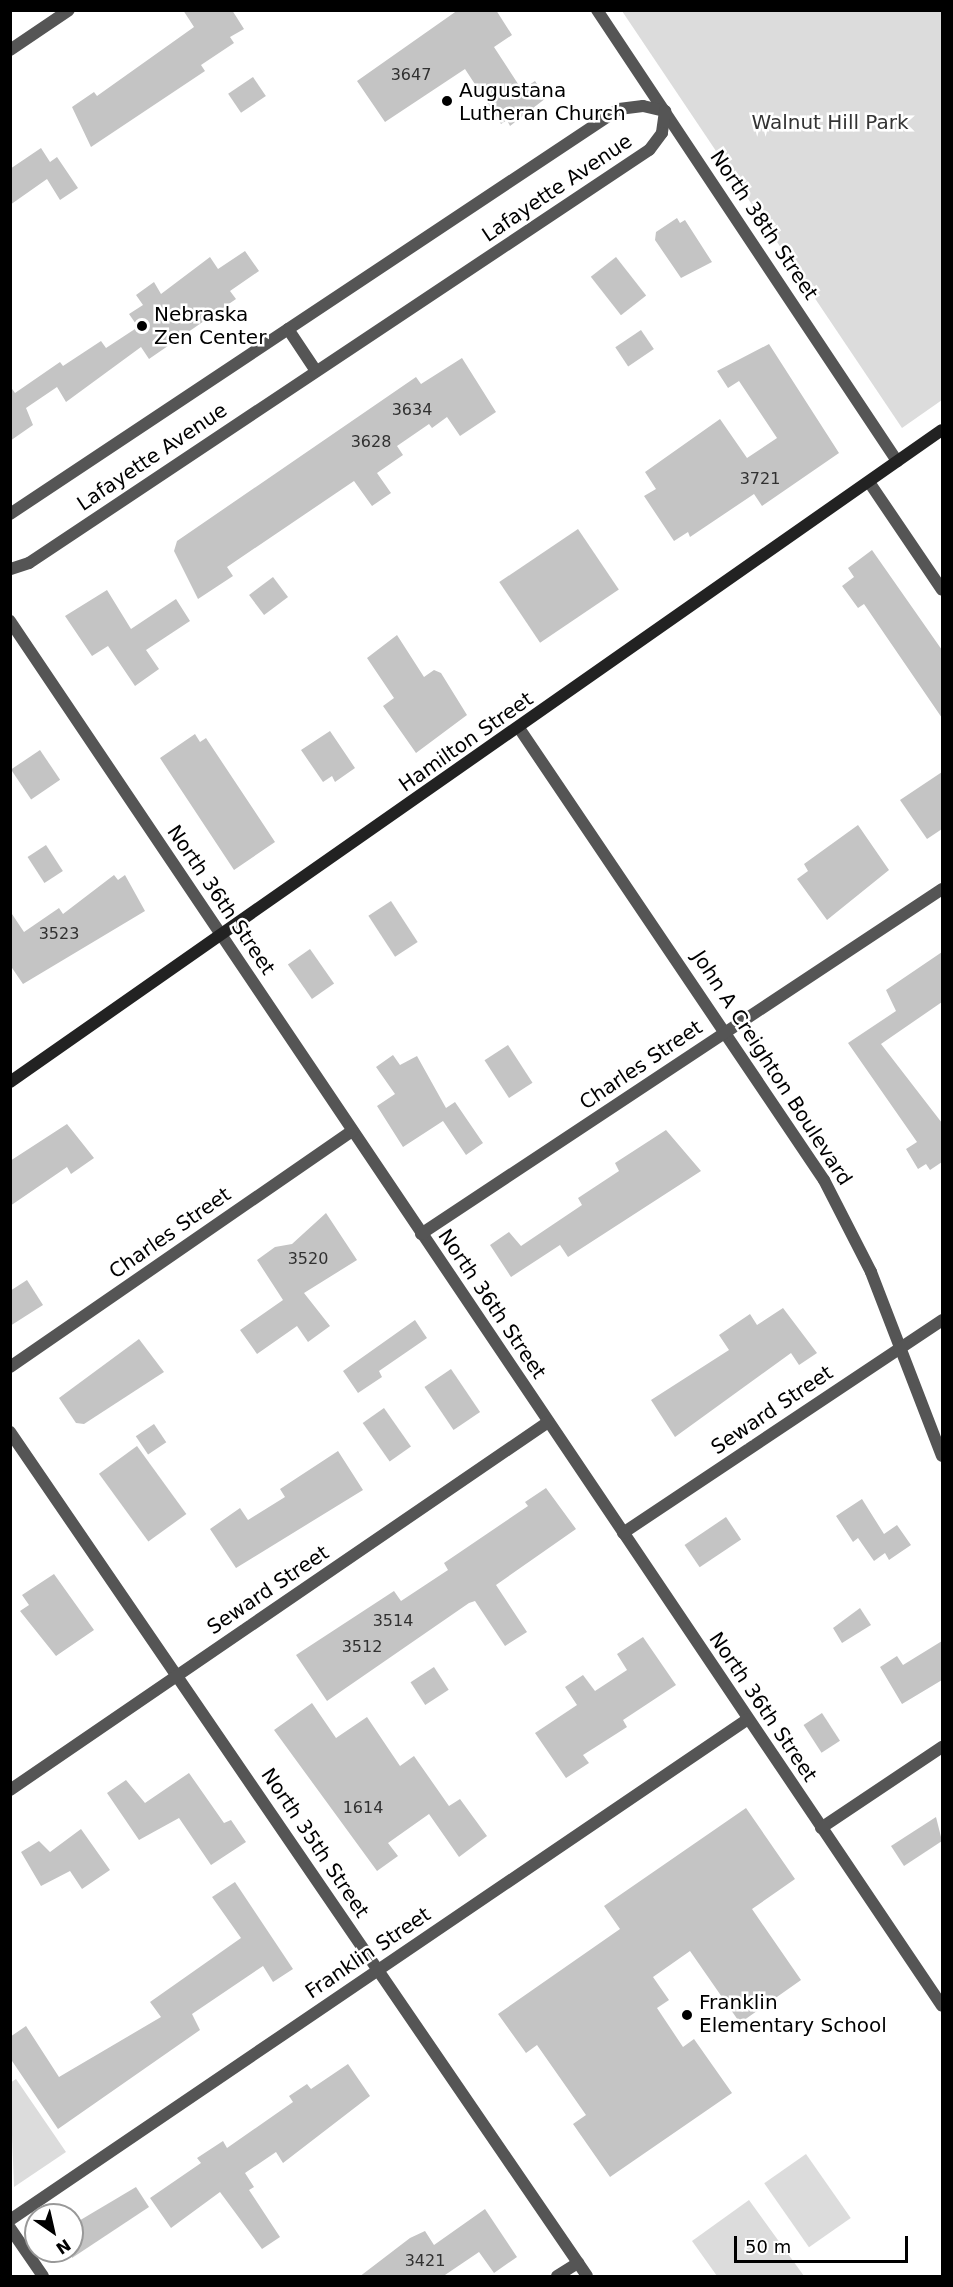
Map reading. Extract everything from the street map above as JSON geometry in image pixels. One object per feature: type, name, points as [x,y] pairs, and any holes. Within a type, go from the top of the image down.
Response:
[{"type":"main road","name":"Hamilton Street","points":[[10,1082],[222,937],[942,430]]},
{"type":"street","points":[[10,50],[69,10]]},
{"type":"street","name":"North 38th Street","points":[[597,10],[897,461]]},
{"type":"street","name":"Lafayette Avenue","points":[[10,514],[618,110],[643,106],[665,111],[662,133],[649,150],[29,563],[10,569]]},
{"type":"street","points":[[288,329],[316,371]]},
{"type":"street","points":[[869,482],[942,590]]},
{"type":"street","name":"North 36th Street","points":[[10,621],[942,2006]]},
{"type":"street","name":"John A Creighton Boulevard","points":[[519,728],[824,1180],[871,1272],[942,1456]]},
{"type":"street","name":"Charles Street","points":[[421,1234],[942,889]]},
{"type":"street","name":"Charles Street","points":[[10,1366],[352,1131]]},
{"type":"street","name":"Seward Street","points":[[623,1533],[942,1320]]},
{"type":"street","name":"Seward Street","points":[[10,1790],[548,1422]]},
{"type":"street","name":"North 35th Street","points":[[10,1432],[586,2277]]},
{"type":"street","name":"Franklin Street","points":[[10,2220],[748,1719]]},
{"type":"street","points":[[821,1828],[942,1747]]},
{"type":"street","points":[[10,2229],[43,2277]]},
{"type":"street","points":[[557,2277],[578,2264]]},
{"type":"green space","name":"Walnut Hill Park","points":[[622,11],[942,11],[942,400],[902,428]]},
{"type":"green space","points":[[16,2079],[66,2152],[14,2187],[10,2083]]},
{"type":"green space","points":[[806,2154],[851,2218],[809,2247],[764,2183]]},
{"type":"green space","points":[[749,2200],[804,2276],[717,2276],[692,2241]]},
{"type":"building","points":[[183,10],[232,10],[244,29],[230,37],[234,43],[201,65],[205,71],[91,147],[72,107],[94,92],[97,96],[194,27]]},
{"type":"building","points":[[458,10],[496,10],[512,35],[494,47],[522,90],[535,81],[546,98],[510,126],[507,120],[501,124],[465,69],[385,122],[357,81]]},
{"type":"building","points":[[253,77],[266,96],[241,113],[228,94]]},
{"type":"building","points":[[41,148],[50,162],[57,157],[78,188],[60,200],[47,179],[10,205],[10,169]]},
{"type":"building","points":[[677,218],[680,223],[685,220],[712,262],[681,278],[655,240],[656,232]]},
{"type":"building","points":[[245,251],[259,271],[230,291],[236,299],[149,359],[141,347],[66,402],[57,387],[26,408],[33,425],[10,441],[10,386],[15,393],[60,362],[63,366],[101,341],[106,348],[138,327],[129,314],[143,305],[136,295],[154,282],[161,294],[210,257],[218,269]]},
{"type":"building","points":[[616,257],[646,296],[621,315],[591,277]]},
{"type":"building","points":[[641,330],[654,349],[628,366],[615,347]]},
{"type":"building","points":[[769,344],[839,453],[762,506],[754,494],[690,537],[688,532],[674,541],[644,496],[656,489],[645,472],[720,419],[747,458],[777,438],[739,381],[728,388],[717,371]]},
{"type":"building","points":[[462,358],[496,412],[460,436],[447,417],[432,428],[429,424],[397,446],[403,455],[377,473],[391,493],[372,506],[354,481],[227,567],[233,576],[198,599],[174,551],[177,541],[416,377],[421,384]]},
{"type":"building","points":[[578,529],[619,590],[540,643],[499,582]]},
{"type":"building","points":[[872,550],[942,650],[942,718],[864,604],[858,608],[842,586],[854,577],[848,568]]},
{"type":"building","points":[[273,577],[288,597],[264,615],[249,595]]},
{"type":"building","points":[[107,590],[131,629],[176,599],[190,621],[146,650],[159,669],[135,686],[108,646],[92,656],[65,616]]},
{"type":"building","points":[[397,635],[424,677],[434,670],[441,673],[467,715],[416,753],[383,706],[394,698],[367,658]]},
{"type":"building","points":[[330,731],[355,768],[335,782],[332,776],[323,782],[301,750]]},
{"type":"building","points":[[195,734],[200,742],[206,738],[275,842],[234,870],[160,758]]},
{"type":"building","points":[[40,750],[60,780],[31,799],[11,770]]},
{"type":"building","points":[[942,772],[942,829],[927,839],[900,800]]},
{"type":"building","points":[[858,825],[889,870],[827,920],[797,879],[808,871],[804,864]]},
{"type":"building","points":[[46,845],[63,871],[44,883],[28,857]]},
{"type":"building","points":[[114,875],[118,880],[125,875],[145,911],[23,984],[10,965],[10,911],[24,932],[59,908],[63,914]]},
{"type":"building","points":[[391,901],[418,942],[395,957],[368,916]]},
{"type":"building","points":[[310,949],[334,983],[312,999],[288,964]]},
{"type":"building","points":[[942,952],[942,1002],[881,1044],[942,1123],[942,1162],[930,1170],[926,1164],[918,1169],[906,1149],[917,1142],[848,1043],[896,1011],[886,990]]},
{"type":"building","points":[[508,1045],[533,1083],[509,1098],[485,1060]]},
{"type":"building","points":[[393,1055],[400,1065],[417,1056],[446,1108],[455,1102],[483,1143],[466,1155],[443,1121],[403,1147],[377,1106],[395,1094],[376,1067]]},
{"type":"building","points":[[67,1124],[94,1158],[71,1174],[67,1167],[10,1206],[10,1161]]},
{"type":"building","points":[[666,1130],[701,1171],[568,1257],[560,1245],[511,1277],[490,1245],[509,1232],[521,1246],[582,1205],[578,1198],[619,1171],[615,1163]]},
{"type":"building","points":[[326,1213],[357,1260],[304,1293],[330,1326],[308,1342],[297,1326],[257,1354],[240,1330],[283,1300],[257,1260],[275,1247],[292,1244]]},
{"type":"building","points":[[27,1280],[43,1305],[10,1326],[10,1291]]},
{"type":"building","points":[[783,1308],[817,1353],[799,1365],[791,1353],[675,1437],[651,1400],[729,1350],[719,1335],[750,1314],[757,1325]]},
{"type":"building","points":[[415,1320],[427,1338],[379,1371],[382,1377],[358,1393],[343,1371]]},
{"type":"building","points":[[139,1339],[164,1372],[84,1424],[76,1423],[59,1398]]},
{"type":"building","points":[[451,1369],[480,1412],[454,1430],[424,1387]]},
{"type":"building","points":[[384,1408],[411,1447],[390,1461],[363,1423]]},
{"type":"building","points":[[154,1424],[166,1442],[148,1455],[136,1436]]},
{"type":"building","points":[[137,1446],[186,1514],[148,1542],[99,1474]]},
{"type":"building","points":[[338,1451],[363,1490],[236,1568],[210,1529],[240,1508],[248,1520],[285,1497],[280,1489]]},
{"type":"building","points":[[546,1488],[576,1529],[496,1585],[527,1632],[505,1646],[475,1601],[469,1603],[327,1701],[296,1655],[394,1591],[401,1601],[448,1570],[444,1563],[528,1506],[525,1502]]},
{"type":"building","points":[[862,1499],[884,1534],[897,1525],[911,1545],[889,1560],[885,1553],[874,1561],[858,1538],[853,1542],[836,1516]]},
{"type":"building","points":[[726,1517],[741,1539],[700,1567],[685,1545]]},
{"type":"building","points":[[54,1574],[94,1630],[56,1656],[20,1611],[29,1605],[22,1595]]},
{"type":"building","points":[[860,1608],[871,1625],[842,1643],[833,1628]]},
{"type":"building","points":[[643,1637],[676,1685],[623,1720],[627,1727],[583,1755],[589,1763],[566,1778],[535,1733],[577,1705],[565,1687],[583,1675],[595,1691],[627,1670],[617,1654]]},
{"type":"building","points":[[942,1641],[942,1680],[902,1704],[880,1667],[897,1656],[903,1665]]},
{"type":"building","points":[[434,1667],[449,1690],[425,1705],[411,1682]]},
{"type":"building","points":[[312,1703],[336,1738],[367,1717],[400,1766],[414,1756],[449,1806],[460,1799],[487,1836],[459,1857],[429,1814],[388,1843],[398,1856],[377,1871],[274,1730]]},
{"type":"building","points":[[822,1713],[840,1741],[822,1753],[804,1725]]},
{"type":"building","points":[[189,1773],[224,1823],[231,1820],[246,1842],[211,1865],[179,1818],[139,1840],[107,1793],[126,1780],[145,1803]]},
{"type":"building","points":[[746,1808],[795,1879],[752,1909],[801,1980],[740,2023],[690,1951],[653,1977],[669,2000],[657,2008],[683,2047],[694,2039],[732,2093],[610,2177],[573,2124],[586,2115],[537,2045],[526,2053],[498,2014],[620,1929],[604,1906]]},
{"type":"building","points":[[936,1817],[942,1841],[904,1866],[891,1846]]},
{"type":"building","points":[[81,1829],[110,1870],[82,1889],[70,1871],[41,1886],[21,1852],[39,1841],[50,1852]]},
{"type":"building","points":[[235,1882],[293,1969],[273,1982],[263,1966],[192,2014],[200,2030],[58,2129],[10,2058],[10,2037],[26,2026],[59,2077],[161,2017],[150,2002],[241,1938],[212,1897]]},
{"type":"building","points":[[348,2064],[370,2096],[283,2163],[276,2152],[245,2173],[254,2187],[249,2190],[280,2237],[262,2249],[220,2192],[171,2228],[150,2198],[201,2163],[197,2158],[223,2141],[227,2148],[293,2102],[289,2096],[307,2084],[311,2089]]},
{"type":"building","points":[[136,2187],[149,2207],[84,2250],[84,2218]]},
{"type":"building","points":[[485,2209],[517,2257],[494,2273],[479,2252],[442,2277],[359,2277],[410,2238],[425,2231],[434,2245]]},
{"type":"place","name":"Augustana Lutheran Church","points":[[447,101]]},
{"type":"place","name":"Nebraska Zen Center","points":[[142,326]]},
{"type":"place","name":"Franklin Elementary School","points":[[687,2015]]}]
